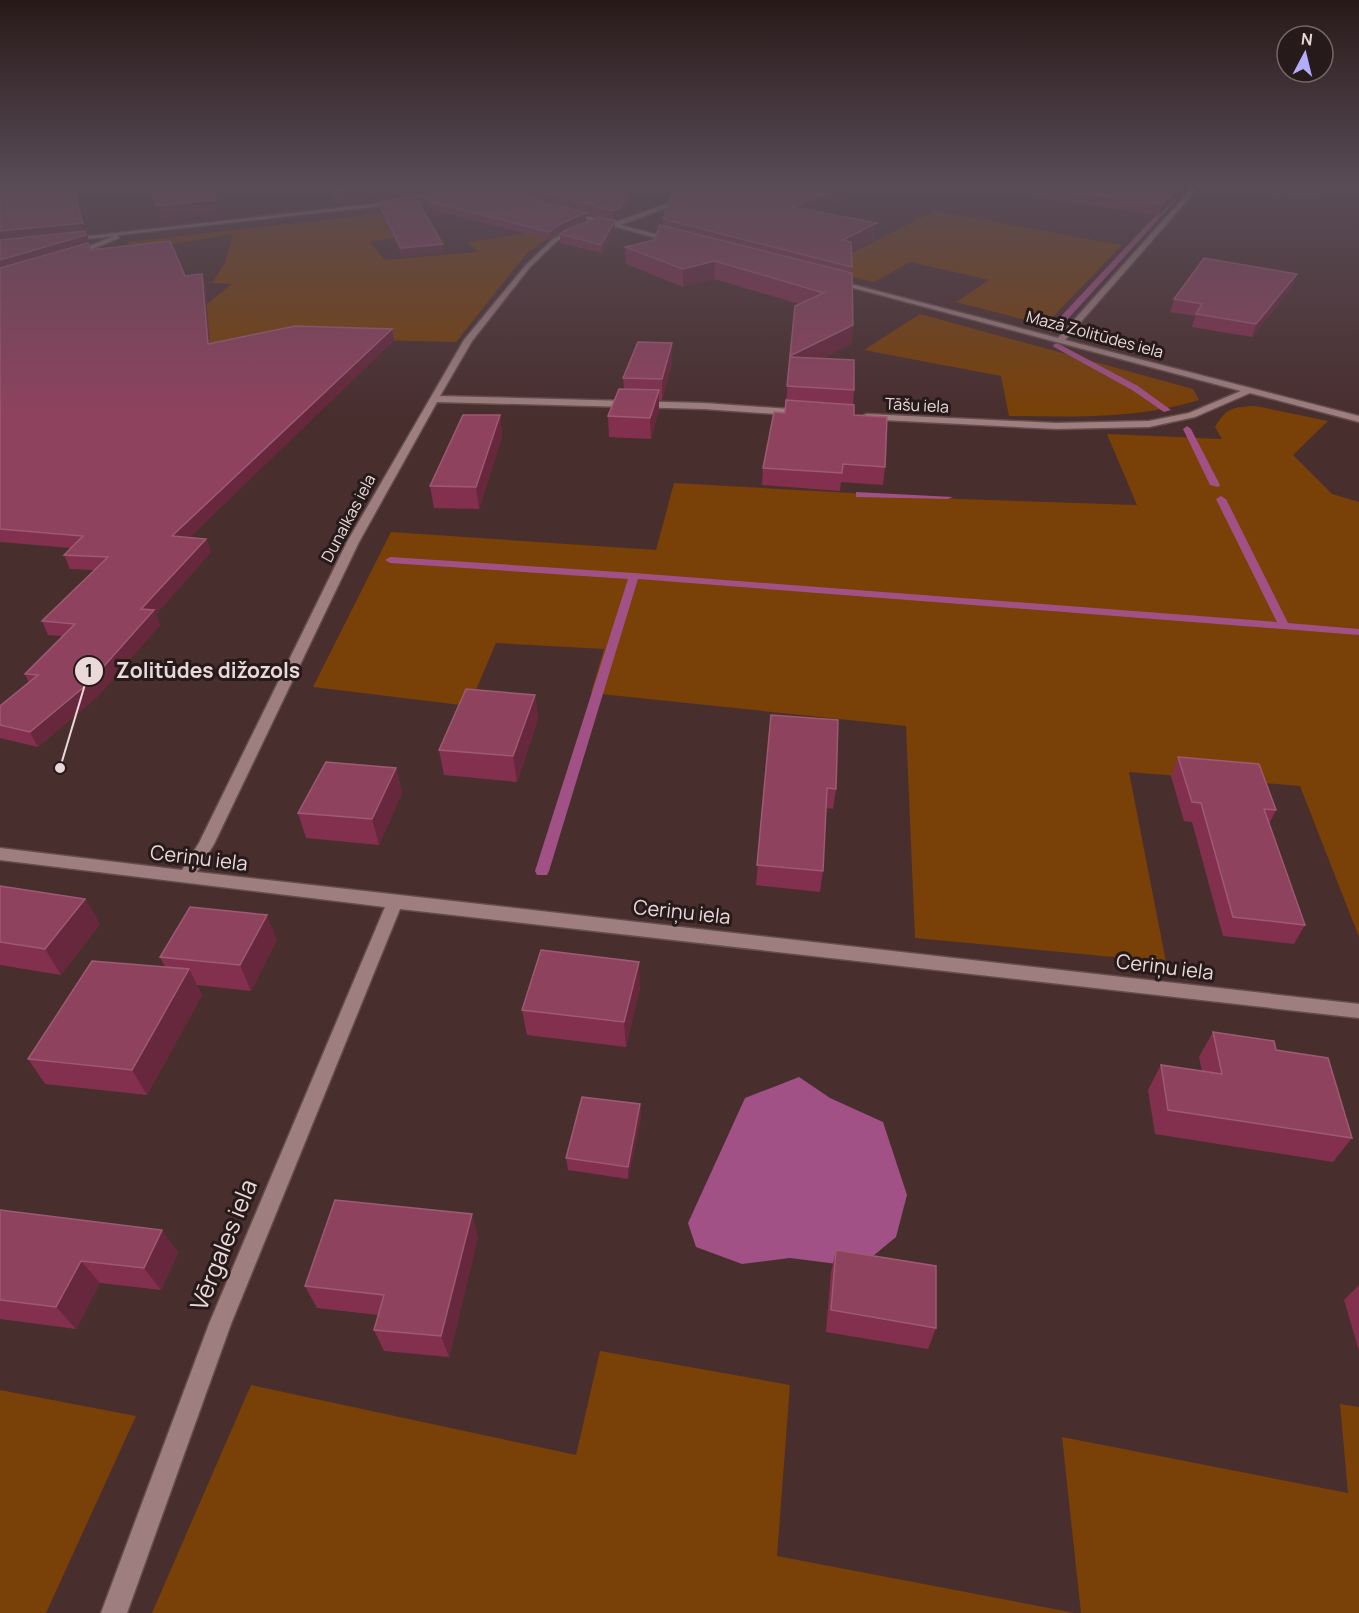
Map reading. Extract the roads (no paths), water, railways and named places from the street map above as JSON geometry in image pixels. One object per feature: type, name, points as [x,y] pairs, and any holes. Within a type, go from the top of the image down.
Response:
[{"type":"street","name":"Dunalkas iela","points":[[186,877],[206,844],[353,542],[433,399],[468,339],[532,262]]},
{"type":"street","points":[[1061,340],[1128,262]]},
{"type":"street","name":"Mazā Zolitūdes iela","points":[[827,280],[1359,419]]},
{"type":"street","name":"Tāšu iela","points":[[854,416],[1056,426],[1149,424],[1192,415],[1250,390]]},
{"type":"street","points":[[433,399],[704,406],[820,414]]},
{"type":"street","name":"Ceriņu iela","points":[[0,854],[395,902],[1359,1011]]},
{"type":"street","name":"Vērgales iela","points":[[114,1613],[220,1324],[395,902]]},
{"type":"waterway","points":[[1053,330],[1116,262]]},
{"type":"waterway","points":[[1057,345],[1135,388],[1167,410]]},
{"type":"waterway","points":[[1187,429],[1215,485]]},
{"type":"waterway","points":[[1221,499],[1284,626]]},
{"type":"waterway","points":[[390,560],[634,576]]},
{"type":"waterway","points":[[542,871],[634,576]]},
{"type":"waterway","points":[[634,576],[1284,626]]},
{"type":"waterway","points":[[1284,626],[1359,632]]},
{"type":"place","name":"Zolitūdes dižozols","points":[[60,768]]}]
